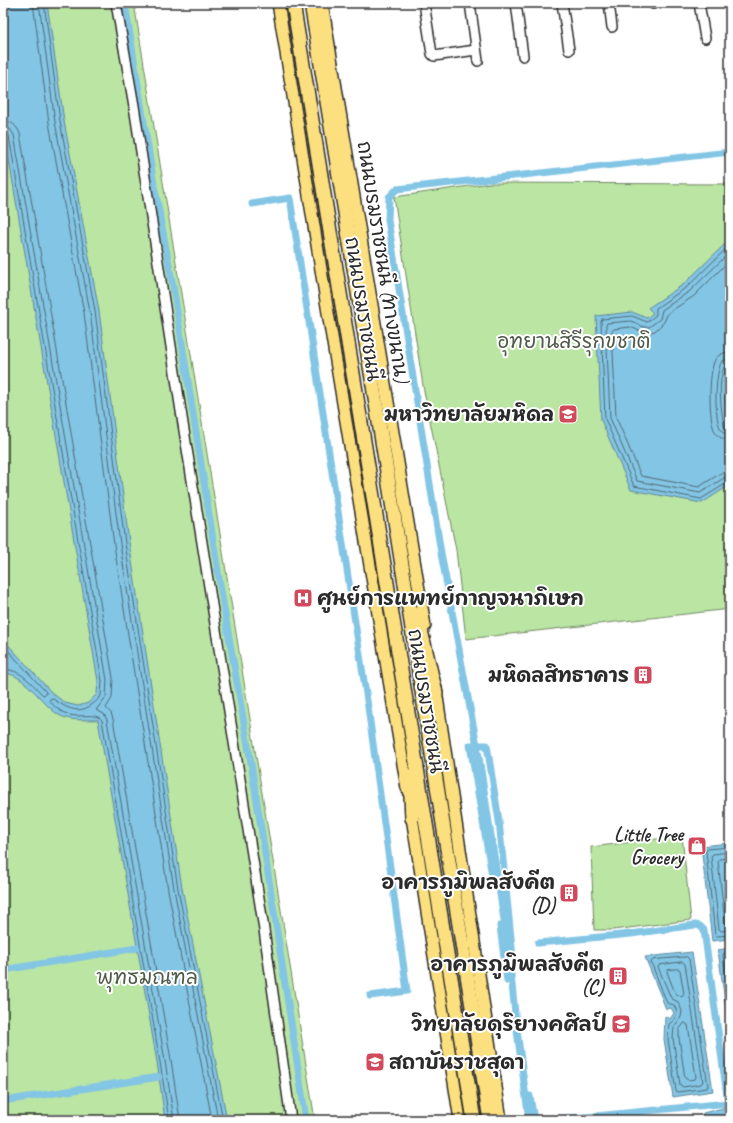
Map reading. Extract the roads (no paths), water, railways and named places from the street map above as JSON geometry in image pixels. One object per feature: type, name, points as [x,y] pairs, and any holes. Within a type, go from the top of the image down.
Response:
[{"type":"highway","name":"ถนนบรมราชชนนี","points":[[293,3],[474,1120]]},
{"type":"highway","name":"ถนนบรมราชชนนี","points":[[311,3],[490,1120]]},
{"type":"highway","points":[[394,516],[436,693]]},
{"type":"highway","points":[[403,682],[410,763],[412,818]]},
{"type":"highway","points":[[494,1079],[495,1120]]},
{"type":"main road","points":[[278,3],[460,1120]]},
{"type":"main road","name":"ถนนบรมราชชนนี (ทางขนาน)","points":[[322,3],[436,693],[501,1120]]},
{"type":"street","points":[[116,3],[134,106],[184,432],[263,923],[291,1120]]},
{"type":"street","points":[[424,3],[432,54],[434,56],[476,50]]},
{"type":"street","points":[[470,3],[478,61]]},
{"type":"street","points":[[516,3],[523,56]]},
{"type":"street","points":[[562,3],[569,50]]},
{"type":"street","points":[[609,3],[612,27]]},
{"type":"street","points":[[699,3],[705,38]]},
{"type":"water","points":[[3,3],[47,3],[64,121],[99,311],[129,542],[182,888],[227,1120],[165,1120],[157,1062],[98,720],[68,719],[59,715],[18,677],[10,674],[3,674],[3,639],[51,692],[65,703],[78,706],[88,703],[97,694],[98,681],[3,125]]},
{"type":"water","points":[[730,239],[730,362],[726,373],[725,400],[730,431],[730,485],[702,503],[631,490],[601,420],[596,316],[632,312],[647,318],[653,313],[648,308],[684,284]]},
{"type":"water","points":[[730,843],[730,939],[712,941],[701,846]]},
{"type":"water","points":[[730,948],[730,1040],[718,950]]},
{"type":"water","points":[[692,952],[713,1091],[673,1097],[664,1039],[665,1016],[670,1019],[674,1013],[671,1008],[666,1009],[645,957]]},
{"type":"water","points":[[730,1100],[730,1120],[702,1120],[703,1113],[723,1108],[722,1102]]},
{"type":"waterway","points":[[125,3],[153,179],[173,286],[222,597],[251,763],[306,1120]]},
{"type":"waterway","points":[[529,1120],[516,1023],[508,946],[478,751],[441,553],[388,220],[389,197],[397,189],[730,152]]},
{"type":"waterway","points":[[252,204],[290,198],[368,707],[407,991],[370,996]]},
{"type":"waterway","points":[[492,876],[470,745],[487,745],[499,821],[513,957]]},
{"type":"waterway","points":[[538,943],[631,934],[695,925],[700,926],[704,930],[727,1096]]},
{"type":"waterway","points":[[500,926],[507,981]]},
{"type":"waterway","points":[[3,970],[137,948]]},
{"type":"waterway","points":[[3,1101],[159,1077]]},
{"type":"waterway","points":[[530,1096],[534,1120]]},
{"type":"waterway","points":[[555,1120],[728,1103]]},
{"type":"place","name":"มหาวิทยาลัยมหิดล","points":[[568,414]]},
{"type":"place","name":"ศูนย์การแพทย์กาญจนาภิเษก","points":[[303,598]]},
{"type":"place","name":"มหิดลสิทธาคาร","points":[[643,675]]},
{"type":"place","name":"Little Tree Grocery","points":[[697,846]]},
{"type":"place","name":"อาคารภูมิพลสังคีต (D)","points":[[569,893]]},
{"type":"place","name":"อาคารภูมิพลสังคีต (C)","points":[[618,976]]},
{"type":"place","name":"วิทยาลัยดุริยางคศิลป์","points":[[621,1024]]},
{"type":"place","name":"สถาบันราชสุดา","points":[[375,1062]]},
{"type":"park label","name":"อุทยานสิรีรุกขชาติ","points":[[574,341]]},
{"type":"park label","name":"พุทธมณฑล","points":[[147,977]]}]
